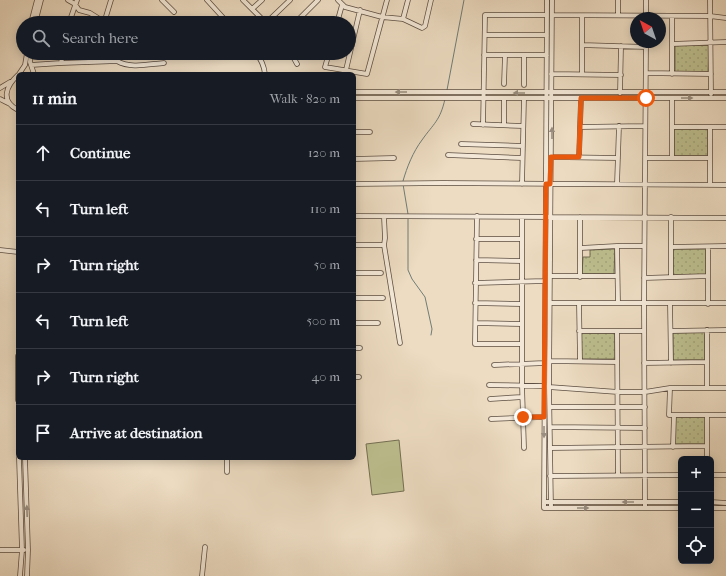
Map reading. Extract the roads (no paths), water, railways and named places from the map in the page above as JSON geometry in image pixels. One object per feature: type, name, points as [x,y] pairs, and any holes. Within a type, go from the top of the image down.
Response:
[{"type":"street","points":[[35,16],[37,0]]},
{"type":"street","points":[[35,16],[41,0]]},
{"type":"street","points":[[68,0],[76,2]]},
{"type":"street","points":[[107,16],[111,0]]},
{"type":"street","points":[[162,0],[174,12]]},
{"type":"street","points":[[207,0],[222,16]]},
{"type":"street","points":[[243,0],[259,16]]},
{"type":"street","points":[[252,9],[262,0]]},
{"type":"street","points":[[273,16],[290,0]]},
{"type":"street","points":[[302,16],[318,0]]},
{"type":"street","points":[[338,0],[342,5],[382,17],[402,19],[422,28],[424,27],[431,0]]},
{"type":"street","points":[[327,60],[325,67],[367,74],[387,0]]},
{"type":"street","points":[[402,19],[408,0]]},
{"type":"street","points":[[547,0],[552,92],[551,157],[548,184]]},
{"type":"street","points":[[552,0],[549,15],[546,55],[550,361],[544,417],[544,508],[678,508]]},
{"type":"street","points":[[618,0],[618,15]]},
{"type":"street","points":[[646,0],[646,12]]},
{"type":"street","points":[[710,0],[711,98]]},
{"type":"street","points":[[76,2],[79,10],[94,16]]},
{"type":"street","points":[[71,16],[76,2]]},
{"type":"street","points":[[339,16],[342,5]]},
{"type":"street","points":[[356,27],[360,10]]},
{"type":"street","points":[[483,124],[485,15],[630,16]]},
{"type":"street","points":[[582,16],[582,74]]},
{"type":"street","points":[[666,17],[710,16],[726,18]]},
{"type":"street","points":[[672,17],[672,74]]},
{"type":"street","points":[[485,35],[547,35]]},
{"type":"street","points":[[672,44],[726,42]]},
{"type":"street","points":[[582,45],[630,45]]},
{"type":"street","points":[[620,98],[621,46]]},
{"type":"street","points":[[645,508],[644,246],[646,48]]},
{"type":"street","points":[[484,55],[546,55]]},
{"type":"street","points":[[504,84],[505,55]]},
{"type":"street","points":[[524,55],[524,85]]},
{"type":"street","points":[[20,72],[25,65],[26,60]]},
{"type":"street","points":[[31,60],[33,72]]},
{"type":"street","points":[[260,60],[264,72]]},
{"type":"street","points":[[294,60],[297,64]]},
{"type":"street","points":[[346,70],[348,60]]},
{"type":"street","points":[[31,65],[94,61],[117,61],[122,64],[130,65],[164,62]]},
{"type":"street","points":[[646,73],[711,74]]},
{"type":"street","points":[[551,74],[620,74]]},
{"type":"street","points":[[0,88],[16,77]]},
{"type":"street","points":[[10,105],[6,92],[12,81]]},
{"type":"street","points":[[356,92],[726,92]]},
{"type":"street","points":[[0,98],[16,110]]},
{"type":"street","points":[[356,98],[726,98]]},
{"type":"street","points":[[504,98],[504,125]]},
{"type":"street","points":[[522,184],[524,98]]},
{"type":"street","points":[[579,157],[581,98]]},
{"type":"street","points":[[672,98],[672,158]]},
{"type":"street","points":[[473,124],[523,126]]},
{"type":"street","points":[[580,126],[645,126]]},
{"type":"street","points":[[617,184],[619,126]]},
{"type":"street","points":[[672,127],[726,127]]},
{"type":"street","points":[[710,127],[710,185]]},
{"type":"street","points":[[356,132],[370,132]]},
{"type":"street","points":[[461,144],[523,146]]},
{"type":"street","points":[[448,155],[522,158]]},
{"type":"street","points":[[551,157],[618,158]]},
{"type":"street","points":[[356,159],[394,158]]},
{"type":"street","points":[[645,158],[710,158]]},
{"type":"street","points":[[356,184],[443,183],[726,185]]},
{"type":"street","points":[[356,216],[726,218]]},
{"type":"street","points":[[384,216],[384,245],[400,343]]},
{"type":"street","points":[[477,216],[475,283],[476,344],[522,344]]},
{"type":"street","points":[[522,216],[522,397],[524,448]]},
{"type":"street","points":[[548,217],[545,281],[545,363],[550,407],[550,508]]},
{"type":"street","points":[[580,217],[580,277]]},
{"type":"street","points":[[671,217],[671,277]]},
{"type":"street","points":[[476,239],[522,239]]},
{"type":"street","points":[[356,245],[384,245]]},
{"type":"street","points":[[617,246],[618,303]]},
{"type":"street","points":[[581,248],[644,246]]},
{"type":"street","points":[[708,246],[708,304]]},
{"type":"street","points":[[671,247],[726,246]]},
{"type":"street","points":[[0,250],[16,252]]},
{"type":"street","points":[[476,260],[522,261]]},
{"type":"street","points":[[356,272],[381,273]]},
{"type":"street","points":[[550,276],[617,276]]},
{"type":"street","points":[[644,278],[708,276]]},
{"type":"street","points":[[475,283],[545,281]]},
{"type":"street","points":[[356,298],[383,298]]},
{"type":"street","points":[[475,303],[522,304]]},
{"type":"street","points":[[550,303],[726,303]]},
{"type":"street","points":[[579,303],[580,361]]},
{"type":"street","points":[[670,303],[671,363]]},
{"type":"street","points":[[356,323],[378,323]]},
{"type":"street","points":[[476,323],[522,324]]},
{"type":"street","points":[[580,330],[644,331]]},
{"type":"street","points":[[707,330],[707,388]]},
{"type":"street","points":[[671,331],[726,330]]},
{"type":"street","points":[[617,331],[619,428],[618,475]]},
{"type":"street","points":[[550,361],[617,362]]},
{"type":"street","points":[[644,363],[707,362]]},
{"type":"street","points":[[494,365],[545,363]]},
{"type":"street","points":[[490,385],[547,386],[618,392],[644,392],[670,388],[726,388]]},
{"type":"street","points":[[670,388],[669,415],[726,415]]},
{"type":"street","points":[[490,399],[522,397]]},
{"type":"street","points":[[550,407],[645,407]]},
{"type":"street","points":[[673,447],[674,415]]},
{"type":"street","points":[[707,415],[707,456]]},
{"type":"street","points":[[491,419],[544,417]]},
{"type":"street","points":[[550,427],[645,428]]},
{"type":"street","points":[[550,448],[707,446]]},
{"type":"street","points":[[19,460],[22,550],[20,576]]},
{"type":"street","points":[[25,460],[28,550],[26,576]]},
{"type":"street","points":[[227,460],[227,472]]},
{"type":"street","points":[[550,476],[678,475]]},
{"type":"street","points":[[714,475],[726,475]]},
{"type":"street","points":[[544,502],[678,502]]},
{"type":"street","points":[[714,502],[726,503]]},
{"type":"street","points":[[714,508],[726,508]]},
{"type":"street","points":[[202,576],[205,547]]},
{"type":"street","points":[[0,550],[28,550]]},
{"type":"waterway","points":[[447,90],[464,0]]},
{"type":"waterway","points":[[403,181],[413,155],[439,117],[445,99]]},
{"type":"waterway","points":[[403,184],[408,214]]},
{"type":"waterway","points":[[408,218],[408,270],[412,279],[425,297],[432,329],[431,335]]}]
